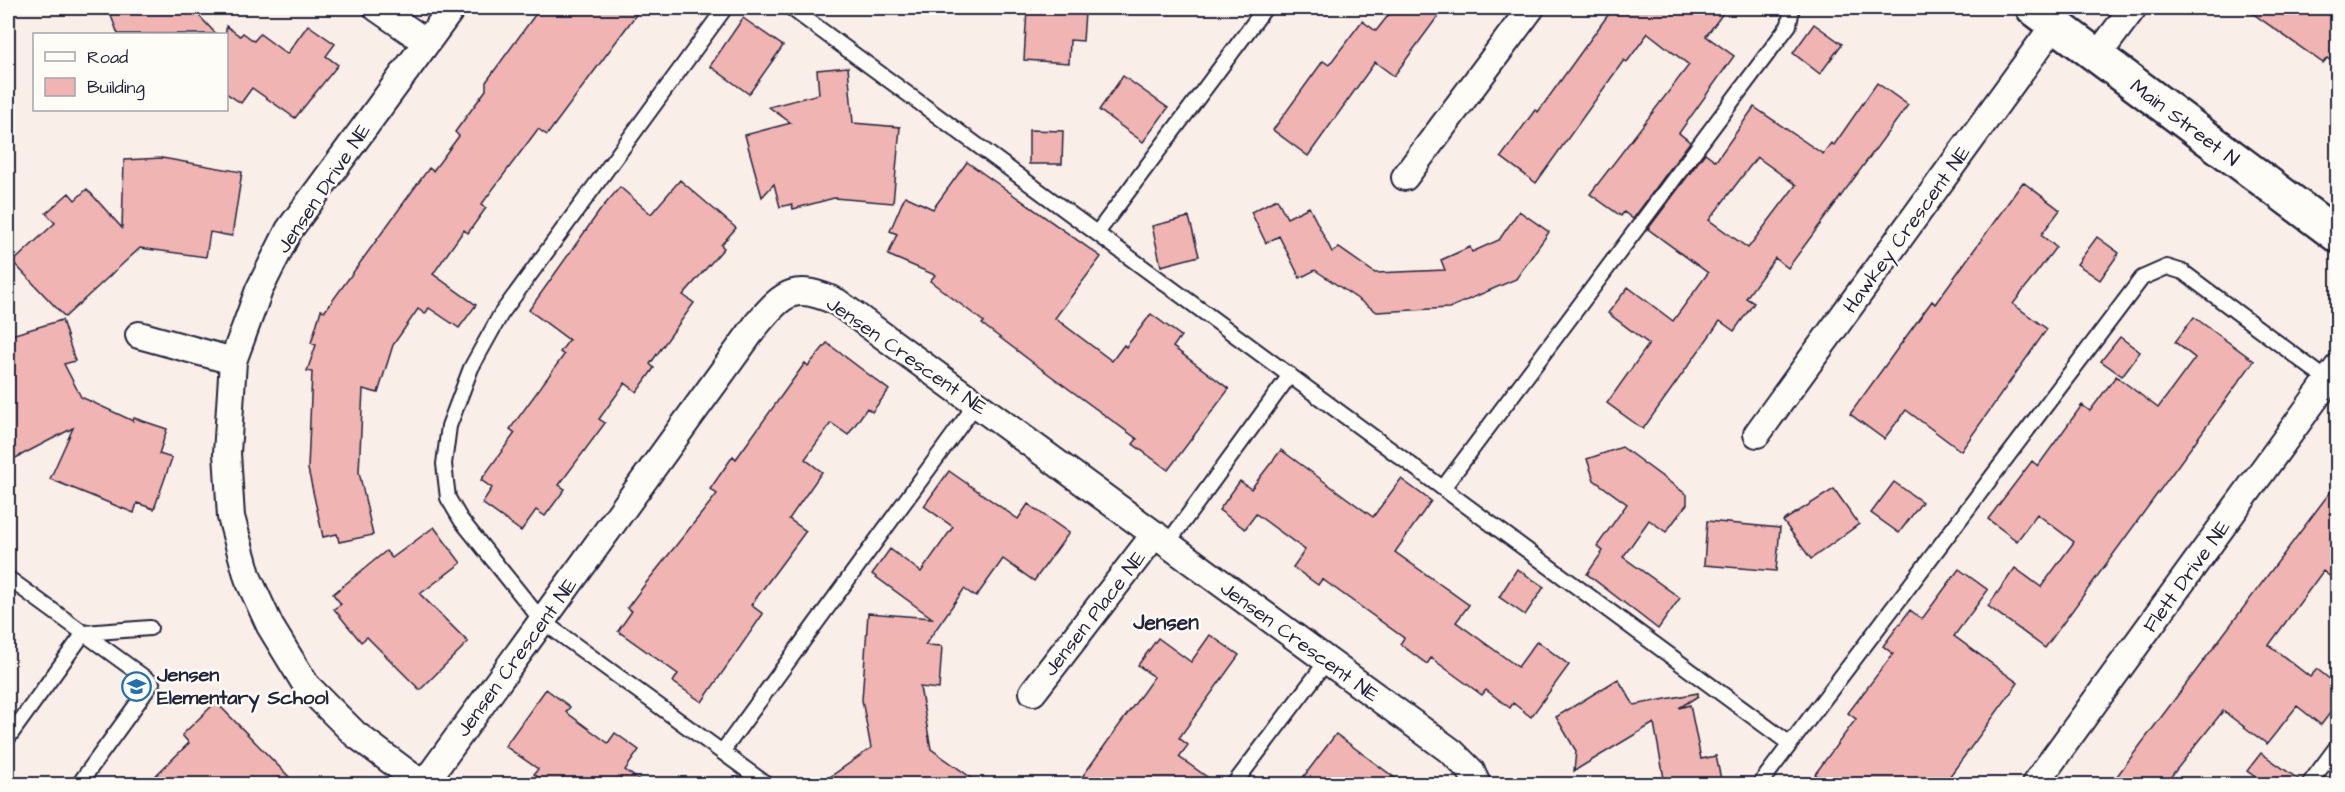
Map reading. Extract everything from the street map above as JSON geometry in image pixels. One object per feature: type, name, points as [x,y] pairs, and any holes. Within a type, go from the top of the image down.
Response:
[{"type":"main road","name":"Main Street N","points":[[2044,16],[2337,236]]},
{"type":"street","points":[[376,8],[426,42]]},
{"type":"street","name":"Jensen Drive NE","points":[[423,784],[355,734],[306,685],[270,626],[248,578],[231,517],[227,453],[233,361],[259,290],[289,230],[452,8]]},
{"type":"street","points":[[1405,177],[1531,8]]},
{"type":"street","points":[[2097,56],[2133,8]]},
{"type":"street","name":"Hawkey Crescent NE","points":[[1757,434],[2044,16]]},
{"type":"street","name":"Jensen Crescent NE","points":[[423,784],[757,324],[774,304],[794,291],[815,292],[837,302],[1452,752],[1471,771],[1477,784]]},
{"type":"street","points":[[139,335],[233,361]]},
{"type":"street","name":"Flett Drive NE","points":[[2035,784],[2334,378]]},
{"type":"street","name":"Jensen Place NE","points":[[1034,692],[1161,539]]},
{"type":"lane","points":[[725,8],[501,314],[471,368],[449,426],[444,465],[448,498],[461,520],[542,621],[766,784]]},
{"type":"lane","points":[[791,8],[1790,744]]},
{"type":"lane","points":[[1097,233],[1265,8]]},
{"type":"lane","points":[[1443,488],[1789,25],[1792,8]]},
{"type":"lane","points":[[1760,784],[2142,278],[2167,267],[2183,273],[2334,378]]},
{"type":"lane","points":[[1161,539],[1290,375]]},
{"type":"lane","points":[[722,752],[976,404]]},
{"type":"lane","points":[[8,578],[152,683],[79,784]]},
{"type":"lane","points":[[8,738],[84,633],[150,628]]},
{"type":"lane","points":[[1234,784],[1327,661]]},
{"type":"lane","points":[[2309,784],[2337,745]]},
{"type":"building","points":[[108,8],[192,8],[215,33],[118,33]]},
{"type":"building","points":[[540,8],[641,8],[547,135],[538,129],[481,205],[486,208],[468,233],[464,230],[433,274],[476,305],[459,328],[429,308],[425,314],[418,309],[393,345],[378,393],[363,389],[359,472],[373,535],[339,542],[337,534],[323,537],[308,469],[312,372],[307,371],[316,345],[311,343],[321,310],[325,311],[429,168],[433,171],[459,136],[455,132],[486,90],[486,82]]},
{"type":"building","points":[[1394,8],[1444,8],[1394,76],[1375,62],[1308,156],[1273,130],[1323,61],[1329,65],[1362,21],[1376,31]]},
{"type":"building","points":[[1613,8],[1727,8],[1706,36],[1734,56],[1679,133],[1690,142],[1633,219],[1624,212],[1621,216],[1590,194],[1689,65],[1648,33],[1627,62],[1624,60],[1536,183],[1501,157],[1535,110],[1538,112]]},
{"type":"building","points":[[2245,8],[2337,8],[2337,65],[2327,58],[2323,63]]},
{"type":"building","points":[[1027,9],[1085,12],[1083,41],[1070,40],[1069,63],[1024,60]]},
{"type":"building","points":[[743,18],[783,46],[749,94],[710,66]]},
{"type":"building","points":[[1814,24],[1842,44],[1820,74],[1793,53]]},
{"type":"building","points":[[308,25],[335,44],[326,56],[338,65],[295,118],[252,88],[241,103],[228,94],[226,26],[240,36],[243,33],[254,41],[260,34],[287,54]]},
{"type":"building","points":[[848,67],[853,123],[900,127],[893,203],[834,198],[793,209],[792,204],[780,207],[774,184],[762,197],[745,135],[791,123],[769,107],[819,94],[817,70]]},
{"type":"building","points":[[1123,76],[1168,108],[1143,142],[1099,110]]},
{"type":"building","points":[[1877,83],[1908,105],[1788,268],[1775,258],[1746,298],[1754,303],[1734,331],[1720,321],[1643,429],[1607,403],[1649,344],[1608,313],[1628,287],[1673,321],[1708,273],[1648,229],[1705,153],[1716,161],[1754,107],[1823,154],[1831,143],[1834,145]],"holes":[[[1757,157],[1796,185],[1748,248],[1709,220]]]},
{"type":"building","points":[[1029,130],[1063,131],[1062,164],[1029,164]]},
{"type":"building","points":[[162,158],[242,172],[232,236],[210,232],[206,257],[140,248],[65,317],[13,262],[55,223],[46,213],[69,193],[75,200],[87,189],[122,228],[124,160]]},
{"type":"building","points":[[967,162],[1101,257],[1055,318],[1112,361],[1124,345],[1126,347],[1151,314],[1181,336],[1173,347],[1229,389],[1168,470],[1133,444],[1137,439],[982,324],[984,322],[930,281],[935,275],[888,255],[897,234],[890,231],[905,196],[933,209]]},
{"type":"building","points":[[680,180],[736,228],[721,245],[724,248],[683,295],[694,303],[650,364],[654,368],[637,392],[625,383],[599,419],[605,423],[559,485],[565,489],[545,516],[536,510],[521,531],[482,503],[492,488],[481,480],[515,433],[510,429],[564,355],[560,352],[569,340],[529,310],[601,209],[620,187],[651,214]]},
{"type":"building","points":[[2023,182],[2060,210],[2041,235],[2056,247],[2013,304],[2047,329],[1961,451],[1906,410],[1884,439],[1850,414],[1932,301],[1935,304]]},
{"type":"building","points":[[1277,199],[1287,218],[1309,207],[1332,252],[1339,248],[1375,273],[1445,270],[1441,260],[1470,247],[1472,252],[1499,240],[1519,211],[1549,232],[1516,279],[1449,308],[1377,312],[1315,270],[1300,278],[1279,236],[1266,243],[1251,212]]},
{"type":"building","points":[[1189,217],[1199,256],[1161,266],[1152,226]]},
{"type":"building","points":[[2097,237],[2119,253],[2100,280],[2077,264]]},
{"type":"building","points":[[2194,317],[2254,361],[2045,648],[1988,606],[2015,568],[2041,587],[2074,542],[2037,514],[2017,541],[1988,519],[2032,461],[2038,466],[2082,405],[2090,411],[2116,376],[2158,408],[2195,358],[2175,342]]},
{"type":"building","points":[[62,320],[75,361],[64,364],[81,397],[133,421],[134,418],[167,429],[159,454],[172,458],[154,509],[137,503],[134,513],[50,479],[73,428],[8,462],[8,336]]},
{"type":"building","points":[[2120,337],[2140,352],[2122,376],[2101,361]]},
{"type":"building","points":[[827,343],[889,390],[872,412],[867,408],[848,435],[831,423],[805,459],[822,472],[789,519],[806,531],[751,605],[763,614],[702,702],[673,682],[678,674],[618,631],[632,611],[627,608],[717,494],[710,489],[733,456],[736,459],[805,363],[808,366]]},
{"type":"building","points":[[1622,447],[1687,495],[1687,504],[1666,532],[1649,520],[1623,557],[1680,598],[1658,629],[1587,574],[1603,551],[1597,546],[1627,504],[1594,480],[1587,459]]},
{"type":"building","points":[[1281,450],[1373,517],[1401,479],[1431,501],[1395,552],[1469,605],[1456,622],[1518,667],[1537,641],[1569,665],[1531,717],[1513,703],[1510,708],[1486,690],[1482,695],[1431,658],[1427,664],[1400,644],[1404,638],[1322,579],[1318,585],[1293,567],[1305,550],[1256,514],[1245,529],[1219,510],[1240,481],[1251,489]]},
{"type":"building","points":[[949,471],[1018,519],[1028,504],[1069,533],[1034,581],[1003,559],[976,597],[964,589],[925,645],[942,646],[939,689],[920,687],[931,749],[980,784],[820,784],[871,748],[862,700],[868,613],[932,618],[872,574],[890,549],[921,572],[953,527],[924,506]]},
{"type":"building","points":[[1894,482],[1922,502],[1899,533],[1871,513]]},
{"type":"building","points":[[2337,483],[2337,582],[2323,571],[2269,645],[2310,677],[2317,669],[2337,685],[2337,704],[2321,725],[2297,706],[2267,744],[2223,711],[2165,784],[2111,784]]},
{"type":"building","points":[[1834,489],[1859,524],[1811,559],[1783,521]]},
{"type":"building","points":[[1707,521],[1780,528],[1776,571],[1704,565]]},
{"type":"building","points":[[434,527],[461,563],[420,594],[468,642],[420,690],[367,637],[361,642],[334,609],[341,604],[333,594],[386,551],[392,558]]},
{"type":"building","points":[[1517,569],[1544,587],[1525,615],[1499,597]]},
{"type":"building","points":[[1959,569],[1988,590],[1954,636],[2018,683],[1944,784],[1829,784],[1815,774],[1856,719],[1848,713],[1893,654],[1883,646],[1910,610],[1922,619]]},
{"type":"building","points":[[1210,635],[1239,655],[1179,738],[1188,745],[1179,757],[1217,784],[1077,784],[1154,677],[1138,665],[1158,638],[1191,662]]},
{"type":"building","points":[[1618,679],[1634,705],[1698,693],[1698,696],[1679,708],[1690,705],[1701,759],[1716,756],[1722,784],[1665,784],[1654,723],[1574,771],[1576,751],[1556,717]]},
{"type":"building","points":[[546,689],[570,707],[566,712],[608,743],[615,733],[639,750],[625,770],[645,784],[548,784],[534,774],[538,769],[505,746]]},
{"type":"building","points":[[216,702],[296,784],[147,784],[189,743],[182,735]]},
{"type":"building","points":[[1336,734],[1403,784],[1298,784]]},
{"type":"building","points":[[2261,753],[2301,781],[2300,784],[2265,784],[2247,771]]},
{"type":"place","name":"Jensen Elementary School","points":[[136,686]]},
{"type":"district","name":"Jensen","points":[[1166,622]]}]
